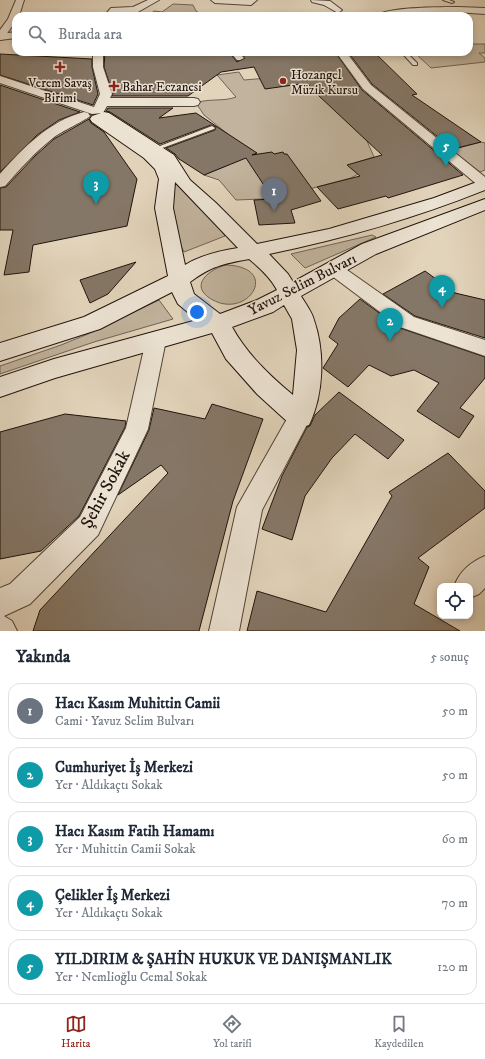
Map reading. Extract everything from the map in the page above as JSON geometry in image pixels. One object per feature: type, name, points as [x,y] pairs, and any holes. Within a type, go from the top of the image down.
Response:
[{"type":"main road","points":[[442,12],[451,3]]},
{"type":"main road","points":[[409,12],[428,12]]},
{"type":"main road","points":[[0,37],[12,36]]},
{"type":"main road","points":[[96,112],[158,162],[163,168],[174,178],[253,252],[267,264],[281,279],[303,319],[308,350],[307,389],[300,417],[266,387],[234,352],[218,323],[202,313],[186,299],[171,247],[164,208],[174,178],[168,158],[96,112]]},
{"type":"main road","name":"Yavuz Selim Bulvarı","points":[[0,352],[92,323],[180,279],[200,265],[215,259],[332,235],[440,202],[485,184]]},
{"type":"main road","name":"Yavuz Selim Bulvarı","points":[[0,387],[218,323],[265,306],[369,249],[485,204]]},
{"type":"street","points":[[16,12],[20,0]]},
{"type":"street","points":[[111,12],[115,0]]},
{"type":"street","points":[[119,12],[135,10],[155,0]]},
{"type":"street","points":[[215,0],[252,1]]},
{"type":"street","points":[[315,0],[327,3],[340,12]]},
{"type":"street","points":[[451,3],[485,12]]},
{"type":"street","points":[[0,37],[12,20]]},
{"type":"street","points":[[96,112],[106,94],[98,67],[98,56]]},
{"type":"street","points":[[344,56],[366,86],[485,184]]},
{"type":"street","points":[[0,78],[96,112]]},
{"type":"street","points":[[0,183],[26,154],[70,120],[96,112],[194,102]]},
{"type":"street","points":[[334,269],[407,322],[485,348]]},
{"type":"street","name":"Şehir Sokak","points":[[0,603],[20,594],[90,526],[137,429],[156,340]]},
{"type":"street","points":[[224,631],[250,507],[300,417]]},
{"type":"lane","points":[[407,56],[415,64]]},
{"type":"lane","points":[[156,149],[212,128]]},
{"type":"shaded area","points":[[173,4],[193,5],[198,12],[162,12]]},
{"type":"shaded area","points":[[473,44],[485,44],[485,53],[479,53],[485,58],[485,62],[431,68],[418,56],[473,56]]},
{"type":"shaded area","points":[[239,72],[244,80],[268,78],[276,87],[300,84],[315,91],[367,141],[374,157],[348,165],[358,174],[351,178],[290,194],[288,198],[236,200],[219,180],[204,175],[226,166],[229,135],[204,115],[196,103],[236,97],[217,75]]},
{"type":"shaded area","points":[[481,142],[485,143],[485,170],[480,172],[451,150]]},
{"type":"shaded area","points":[[174,182],[225,236],[184,252],[177,235],[173,218],[172,200]]},
{"type":"shaded area","points":[[372,235],[376,237],[305,268],[291,254]]},
{"type":"shaded area","points":[[226,265],[243,268],[252,274],[256,282],[253,291],[247,298],[237,303],[225,304],[211,299],[204,294],[201,288],[201,283],[208,274]]},
{"type":"shaded area","points":[[159,300],[173,319],[94,342],[0,374],[0,366],[88,334]]},
{"type":"building","points":[[0,54],[12,55],[12,56],[92,59],[92,67],[98,94],[93,105],[0,75]]},
{"type":"building","points":[[105,56],[232,56],[237,62],[245,58],[243,56],[338,56],[362,90],[463,175],[388,198],[386,196],[338,209],[317,187],[360,176],[347,165],[382,155],[309,85],[302,86],[300,84],[265,89],[254,67],[221,72],[188,96],[112,96],[113,94],[104,67]]},
{"type":"building","points":[[351,56],[378,56],[417,94],[412,95],[481,142],[453,149],[372,84]]},
{"type":"building","points":[[0,85],[80,112],[59,120],[37,135],[0,172]]},
{"type":"building","points":[[108,108],[173,108],[159,118],[196,113],[257,153],[252,155],[272,152],[274,154],[283,152],[284,154],[287,154],[321,201],[291,210],[295,223],[259,225],[254,200],[273,199],[246,158],[204,175],[179,159],[175,154],[166,148],[215,130],[216,127],[211,125],[160,144],[110,112],[106,111]]},
{"type":"building","points":[[89,119],[91,123],[104,132],[137,179],[127,226],[33,245],[29,272],[4,275],[13,230],[0,230],[0,188],[6,187],[35,156],[54,139]]},
{"type":"building","points":[[136,262],[108,294],[90,303],[80,280]]},
{"type":"building","points":[[425,271],[455,293],[485,300],[485,338],[415,316],[383,294]]},
{"type":"building","points":[[360,299],[400,328],[485,357],[485,378],[460,408],[474,416],[459,438],[417,411],[439,383],[414,370],[391,376],[369,365],[348,387],[323,368],[338,344],[329,337],[339,318]]},
{"type":"building","points":[[339,392],[404,440],[388,459],[355,434],[332,458],[305,496],[292,540],[262,529],[282,476],[307,427],[310,426],[315,415]]},
{"type":"building","points":[[212,404],[263,419],[233,501],[199,631],[33,631],[40,610],[168,473],[161,465],[118,495],[149,430],[154,408],[205,419]]},
{"type":"building","points":[[65,414],[126,421],[125,427],[79,516],[41,551],[0,559],[0,432]]},
{"type":"building","points":[[448,453],[485,491],[485,508],[418,558],[429,567],[414,604],[437,618],[437,619],[460,631],[247,631],[257,591],[326,612],[392,496],[389,492]]},
{"type":"place","name":"Verem Savaş Birimi","points":[[60,67]]},
{"type":"place","name":"Hozangel Müzik Kursu","points":[[283,81]]},
{"type":"place","name":"Bahar Eczanesi","points":[[114,86]]},
{"type":"place","name":"YILDIRIM & ŞAHİN HUKUK VE DANIŞMANLIK","points":[[446,166]]},
{"type":"place","name":"Hacı Kasım Fatih Hamamı","points":[[96,204]]},
{"type":"place","name":"Hacı Kasım Muhittin Camii","points":[[274,211]]},
{"type":"place","name":"Çelikler İş Merkezi","points":[[442,308]]},
{"type":"place","name":"Cumhuriyet İş Merkezi","points":[[390,341]]}]
